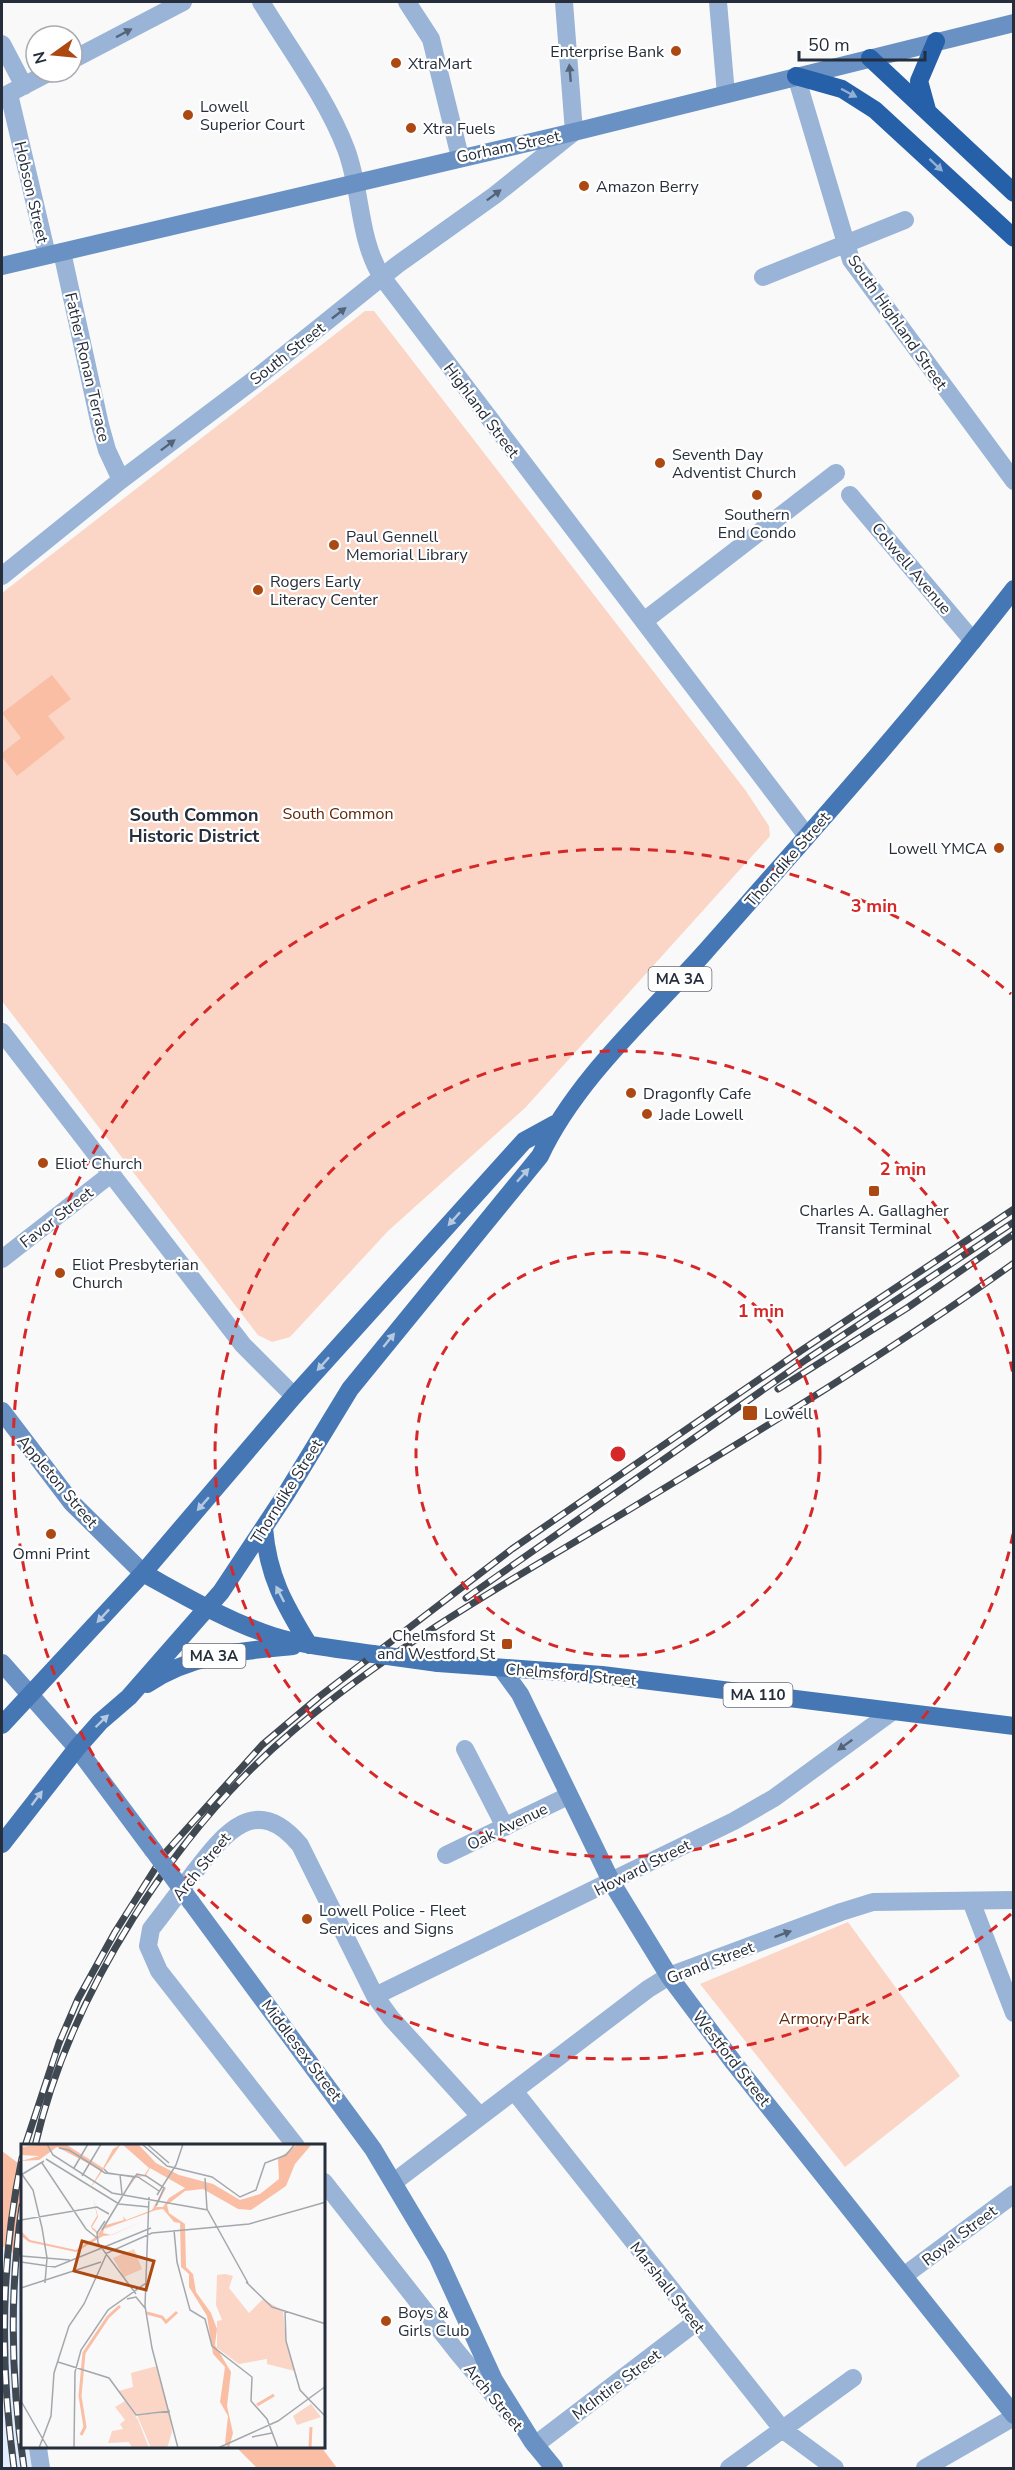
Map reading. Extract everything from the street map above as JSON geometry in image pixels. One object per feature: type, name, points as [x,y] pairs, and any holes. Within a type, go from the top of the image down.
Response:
[{"type":"highway","points":[[931,117],[923,101],[919,81],[936,41]]},
{"type":"highway","points":[[870,58],[1014,193]]},
{"type":"highway","points":[[796,76],[842,89],[894,125],[1014,238]]},
{"type":"main road","name":"Gorham Street","points":[[2,266],[574,132],[1014,23]]},
{"type":"main road","name":"Thorndike Street","points":[[2,1844],[77,1748],[100,1722],[129,1697],[228,1583],[350,1389],[540,1156],[555,1124],[636,1023],[693,965],[884,750],[1014,589]]},
{"type":"main road","name":"Thorndike Street","points":[[2,1725],[143,1573],[294,1396],[524,1141],[555,1124]]},
{"type":"main road","name":"Appleton Street","points":[[2,1411],[72,1503],[143,1573]]},
{"type":"main road","points":[[264,1528],[266,1556],[274,1582],[309,1645]]},
{"type":"main road","name":"Chelmsford Street","points":[[143,1573],[207,1608],[273,1636],[309,1645],[438,1663],[602,1675],[1014,1726]]},
{"type":"main road","name":"MA 3A","points":[[129,1697],[166,1673],[221,1654],[309,1645]]},
{"type":"main road","name":"Middlesex Street","points":[[2,1663],[77,1748],[350,2114],[394,2182],[438,2258],[494,2380],[534,2443],[554,2469]]},
{"type":"main road","name":"Westford Street","points":[[501,1668],[520,1694],[612,1883],[669,1976],[734,2063],[905,2275],[1014,2416]]},
{"type":"street","points":[[84,54],[183,2]]},
{"type":"street","name":"Highland Street","points":[[261,2],[331,116],[347,151],[356,182],[370,254],[382,277],[807,836]]},
{"type":"street","points":[[408,2],[431,39],[460,157]]},
{"type":"street","points":[[564,2],[574,132]]},
{"type":"street","points":[[718,2],[726,93]]},
{"type":"street","name":"Hobson Street","points":[[2,44],[12,92],[54,253]]},
{"type":"street","name":"South Highland Street","points":[[796,76],[844,246],[860,274],[1014,481]]},
{"type":"street","points":[[12,92],[27,84]]},
{"type":"street","name":"South Street","points":[[2,576],[121,480],[255,379],[382,277],[495,195],[574,132]]},
{"type":"street","points":[[763,277],[906,220]]},
{"type":"street","name":"Father Ronan Terrace","points":[[54,253],[107,450],[121,480]]},
{"type":"street","points":[[644,621],[836,473]]},
{"type":"street","name":"Colwell Avenue","points":[[850,495],[973,641]]},
{"type":"street","points":[[2,1032],[243,1345],[294,1396]]},
{"type":"street","name":"Favor Street","points":[[2,1259],[111,1174]]},
{"type":"street","name":"Howard Street","points":[[375,1996],[612,1883],[774,1798],[893,1711]]},
{"type":"street","points":[[465,1749],[505,1827]]},
{"type":"street","name":"Oak Avenue","points":[[446,1856],[568,1796]]},
{"type":"street","name":"Arch Street","points":[[294,2144],[159,1971],[148,1946],[151,1929],[223,1835],[248,1822],[274,1823],[287,1829],[300,1845],[375,1996],[391,2018],[480,2116]]},
{"type":"street","name":"Grand Street","points":[[394,2182],[480,2116],[516,2092],[648,1989],[669,1976],[873,1902],[1014,1900]]},
{"type":"street","points":[[971,1901],[1014,2013]]},
{"type":"street","name":"Marshall Street","points":[[516,2092],[782,2428],[835,2469]]},
{"type":"street","name":"Arch Street","points":[[326,2185],[458,2353],[534,2443]]},
{"type":"street","name":"Royal Street","points":[[905,2275],[1014,2194]]},
{"type":"street","name":"McIntire Street","points":[[534,2443],[696,2322]]},
{"type":"street","points":[[740,2465],[782,2428],[853,2378]]},
{"type":"street","points":[[925,2469],[1014,2416]]},
{"type":"street","points":[[38,2449],[41,2469]]},
{"type":"shaded area","points":[[52,675],[71,699],[48,716],[65,738],[17,776],[2,757],[2,753],[21,738],[2,713]]},
{"type":"shaded area","points":[[2,2151],[21,2165],[21,2258],[2,2246]]},
{"type":"shaded area","points":[[2,2246],[21,2258],[19,2353],[21,2449],[29,2449],[32,2468],[2,2468]]},
{"type":"shaded area","points":[[238,2449],[323,2449],[337,2468],[257,2468]]},
{"type":"green space","name":"South Common","points":[[365,311],[374,311],[746,791],[769,826],[770,836],[525,1108],[388,1231],[290,1337],[272,1342],[258,1335],[2,1001],[2,593]]},
{"type":"green space","name":"Armory Park","points":[[848,1922],[960,2076],[845,2167],[700,1984]]},
{"type":"railway","points":[[26,2144],[59,2043],[78,1999],[115,1932],[165,1853],[262,1745],[320,1696],[512,1549],[802,1350],[1014,1209]]},
{"type":"railway","points":[[466,1598],[807,1359],[1014,1222]]},
{"type":"railway","points":[[778,1389],[907,1308],[1014,1234]]},
{"type":"railway","points":[[36,2144],[51,2089],[74,2031],[101,1974],[133,1919],[169,1865],[208,1816],[250,1770],[294,1730],[375,1668],[460,1611],[827,1388],[968,1296],[1014,1263]]},
{"type":"railway","points":[[14,2468],[6,2390],[4,2313],[10,2236],[21,2164]]},
{"type":"railway","points":[[21,2214],[13,2305],[14,2370],[21,2443]]},
{"type":"railway","points":[[22,2449],[24,2468]]},
{"type":"place","name":"Enterprise Bank","points":[[676,51]]},
{"type":"place","name":"XtraMart","points":[[396,63]]},
{"type":"place","name":"Lowell Superior Court","points":[[188,115]]},
{"type":"place","name":"Xtra Fuels","points":[[411,128]]},
{"type":"place","name":"Amazon Berry","points":[[584,186]]},
{"type":"place","name":"Seventh Day Adventist Church","points":[[660,463]]},
{"type":"place","name":"Southern End Condo","points":[[757,495]]},
{"type":"place","name":"Paul Gennell Memorial Library","points":[[334,545]]},
{"type":"place","name":"Rogers Early Literacy Center","points":[[258,590]]},
{"type":"place","name":"Lowell YMCA","points":[[999,848]]},
{"type":"place","name":"Dragonfly Cafe","points":[[631,1093]]},
{"type":"place","name":"Jade Lowell","points":[[647,1114]]},
{"type":"place","name":"Eliot Church","points":[[43,1163]]},
{"type":"place","name":"Charles A. Gallagher Transit Terminal","points":[[874,1191]]},
{"type":"place","name":"Eliot Presbyterian Church","points":[[60,1273]]},
{"type":"place","name":"Lowell","points":[[750,1413]]},
{"type":"place","name":"Omni Print","points":[[51,1534]]},
{"type":"place","name":"Chelmsford St and Westford St","points":[[507,1644]]},
{"type":"place","name":"Lowell Police - Fleet Services and Signs","points":[[307,1919]]},
{"type":"place","name":"Boys & Girls Club","points":[[386,2321]]},
{"type":"district","name":"South Common Historic District","points":[[194,825]]}]
